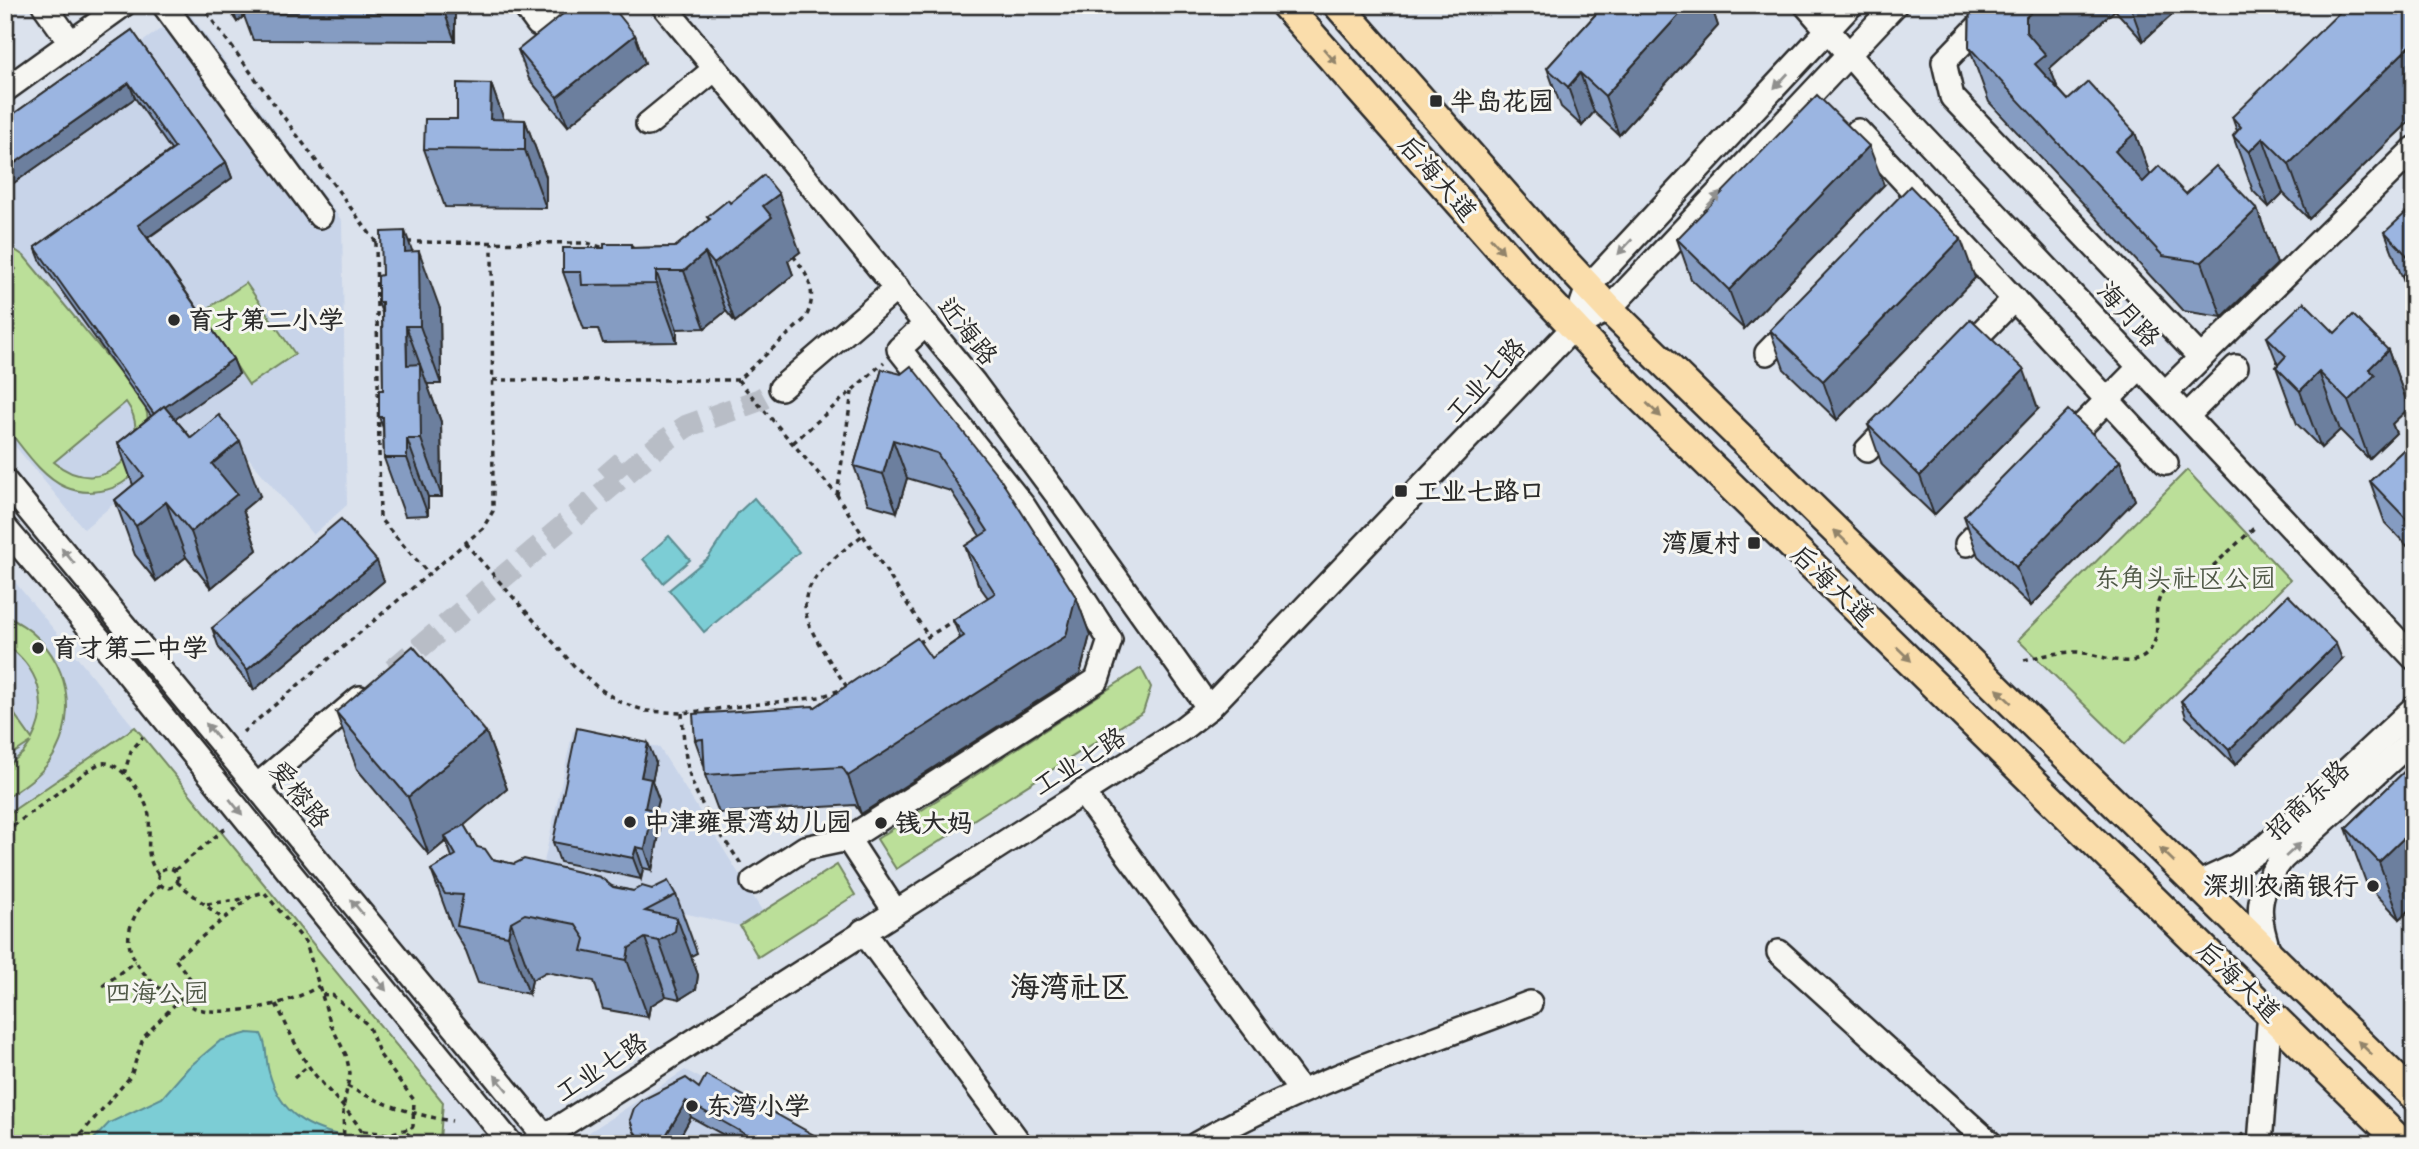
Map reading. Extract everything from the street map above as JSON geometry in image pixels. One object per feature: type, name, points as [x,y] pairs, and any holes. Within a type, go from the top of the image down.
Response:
[{"type":"main road","name":"后海大道","points":[[1285,5],[1514,264],[1631,388],[2403,1144]]},
{"type":"main road","name":"后海大道","points":[[1338,5],[1609,309],[2414,1096]]},
{"type":"street","points":[[44,5],[71,43]]},
{"type":"street","points":[[5,90],[123,5]]},
{"type":"street","points":[[164,5],[320,216]]},
{"type":"street","points":[[524,5],[538,24],[564,5]]},
{"type":"street","name":"近海路","points":[[663,5],[897,288],[1022,447],[1209,708]]},
{"type":"street","name":"海月路","points":[[1806,5],[1849,55],[2414,658]]},
{"type":"street","name":"工业七路","points":[[1574,327],[1588,287],[1851,5]]},
{"type":"street","name":"工业七路","points":[[543,1141],[863,931],[1182,729],[1209,708],[1574,327],[1609,309],[1895,5]]},
{"type":"street","points":[[2000,5],[1944,62],[1952,97],[2201,358]]},
{"type":"street","points":[[648,124],[715,69]]},
{"type":"street","points":[[1858,131],[2166,463]]},
{"type":"street","points":[[2165,393],[2414,149]]},
{"type":"street","points":[[1899,216],[1918,196]]},
{"type":"street","points":[[781,388],[897,288]]},
{"type":"street","points":[[1950,365],[2014,299]]},
{"type":"street","points":[[1767,353],[1814,304]]},
{"type":"street","points":[[753,883],[805,848],[848,839],[1097,680],[1110,640],[1024,507],[899,349],[926,324]]},
{"type":"street","points":[[2042,467],[2140,367]]},
{"type":"street","points":[[2187,416],[2236,367]]},
{"type":"street","points":[[1867,450],[1913,403]]},
{"type":"street","name":"爱榕路","points":[[5,481],[257,786],[543,1141]]},
{"type":"street","points":[[1967,544],[2004,506]]},
{"type":"street","points":[[5,528],[111,653],[511,1144]]},
{"type":"street","points":[[111,653],[133,635]]},
{"type":"street","points":[[257,786],[377,684]]},
{"type":"street","name":"招商东路","points":[[2197,884],[2236,866],[2267,845],[2414,708]]},
{"type":"street","name":"招商东路","points":[[2270,955],[2261,931],[2259,911],[2262,893],[2272,872],[2282,859],[2414,739]]},
{"type":"street","points":[[1082,792],[1301,1091]]},
{"type":"street","points":[[848,839],[895,911]]},
{"type":"street","points":[[863,931],[1020,1144]]},
{"type":"street","points":[[1780,952],[1991,1144]]},
{"type":"street","points":[[1197,1144],[1255,1112],[1301,1091],[1530,1003]]},
{"type":"street","points":[[2260,1144],[2270,1011]]},
{"type":"path","points":[[201,5],[376,242],[380,519],[429,574]]},
{"type":"path","points":[[376,242],[389,242]]},
{"type":"path","points":[[402,242],[587,243],[611,251]]},
{"type":"path","points":[[243,732],[483,528],[493,512],[492,243]]},
{"type":"path","points":[[493,380],[737,380],[805,319],[811,307],[811,284],[794,257]]},
{"type":"path","points":[[793,443],[899,349]]},
{"type":"path","points":[[737,380],[837,495],[928,637]]},
{"type":"path","points":[[837,495],[853,390]]},
{"type":"path","points":[[2024,660],[2056,653],[2079,652],[2128,661],[2147,654],[2156,636],[2155,607],[2164,590],[2200,578],[2254,528]]},
{"type":"path","points":[[847,687],[819,646],[806,619],[804,597],[814,576],[863,535]]},
{"type":"path","points":[[465,543],[578,669],[597,687],[620,702],[646,711],[682,713],[820,697],[856,682]]},
{"type":"path","points":[[918,644],[964,614]]},
{"type":"path","points":[[682,713],[688,768],[694,787],[753,883]]},
{"type":"path","points":[[124,774],[131,751],[143,737]]},
{"type":"path","points":[[5,832],[87,771],[102,763],[117,766],[135,785],[150,814],[150,863],[158,874],[160,885]]},
{"type":"path","points":[[175,870],[229,825]]},
{"type":"path","points":[[158,874],[168,867],[175,870]]},
{"type":"path","points":[[175,870],[177,881],[223,919]]},
{"type":"path","points":[[160,885],[172,887],[177,881]]},
{"type":"path","points":[[160,885],[138,909],[129,934],[132,957],[152,981],[178,1001],[210,1012],[286,1003],[319,986]]},
{"type":"path","points":[[206,904],[238,900],[264,892],[306,943],[331,1025],[346,1055],[350,1073],[343,1109],[344,1144]]},
{"type":"path","points":[[77,1144],[80,1135],[131,1076],[143,1038],[196,986],[175,959],[254,894]]},
{"type":"path","points":[[103,986],[135,961]]},
{"type":"path","points":[[322,995],[331,994],[368,1025],[380,1055],[414,1100],[412,1128],[402,1144]]},
{"type":"path","points":[[276,1004],[309,1066],[363,1130],[368,1144]]},
{"type":"path","points":[[294,1078],[309,1066]]},
{"type":"path","points":[[346,1086],[370,1099],[414,1115],[452,1121]]},
{"type":"path","points":[[363,1130],[388,1134],[412,1128]]},
{"type":"shaded area","name":"育才第二小学","points":[[187,10],[342,221],[347,505],[313,535],[215,418],[84,529],[5,434],[5,140]]},
{"type":"shaded area","name":"育才第二中学","points":[[5,570],[134,727],[5,816]]},
{"type":"shaded area","name":"中津雍景湾幼儿园","points":[[573,731],[659,747],[763,912],[740,926],[540,880]]},
{"type":"shaded area","name":"东湾小学","points":[[685,1070],[826,1144],[574,1142]]},
{"type":"green space","points":[[5,243],[24,256],[140,396],[148,421],[146,432],[135,470],[120,484],[92,492],[65,487],[47,476],[5,426],[5,279],[16,269],[5,261]],"holes":[[[126,402],[134,419],[135,435],[130,451],[120,464],[107,473],[90,476],[72,473],[54,462]]]},
{"type":"green space","points":[[246,283],[295,354],[249,385],[201,313]]},
{"type":"green space","name":"东角头社区公园","points":[[2187,470],[2290,580],[2125,744],[2018,640]]},
{"type":"green space","points":[[5,616],[24,626],[52,655],[66,691],[67,711],[64,731],[51,759],[34,778],[5,799],[5,768],[23,753],[31,742],[5,759],[5,701],[32,739],[38,726],[41,699],[26,663],[5,644]]},
{"type":"green space","points":[[1141,668],[1151,687],[1143,712],[896,869],[877,839]]},
{"type":"green space","name":"四海公园","points":[[135,727],[443,1102],[440,1139],[435,1144],[5,1144],[5,816]]},
{"type":"green space","points":[[837,865],[855,895],[758,957],[740,926]]},
{"type":"water","points":[[754,498],[799,552],[704,632],[669,590],[708,558],[738,513]]},
{"type":"water","points":[[669,536],[690,560],[663,583],[643,559]]},
{"type":"water","points":[[248,1033],[261,1034],[274,1087],[289,1110],[310,1125],[350,1138],[353,1144],[94,1144],[94,1139],[109,1123],[162,1098],[188,1068],[220,1041]]},
{"type":"building","points":[[243,5],[445,5],[445,14],[243,13]]},
{"type":"building","points":[[574,5],[611,5],[635,35],[557,97],[518,50]]},
{"type":"building","points":[[1604,5],[1688,5],[1605,96],[1580,73],[1568,87],[1547,68]]},
{"type":"building","points":[[1970,5],[2039,5],[2026,17],[2026,32],[2046,55],[2035,64],[2068,100],[2088,82],[2135,133],[2115,151],[2143,182],[2159,166],[2186,194],[2216,166],[2257,209],[2202,262],[2163,256],[1969,47]]},
{"type":"building","points":[[2347,5],[2414,5],[2414,42],[2289,164],[2263,138],[2249,152],[2233,136],[2241,127],[2232,117]]},
{"type":"building","points":[[132,30],[226,162],[138,225],[233,359],[154,414],[35,247],[175,148],[129,83],[5,170],[5,120]]},
{"type":"building","points":[[457,83],[491,84],[490,119],[525,120],[525,150],[424,149],[425,119],[457,119]]},
{"type":"building","points":[[1817,95],[1869,146],[1729,290],[1677,239]]},
{"type":"building","points":[[764,175],[779,194],[763,206],[772,217],[714,264],[705,253],[684,271],[656,271],[656,284],[582,285],[581,272],[563,272],[563,248],[604,248],[604,244],[631,244],[631,248],[675,247],[710,219],[707,217],[728,200],[730,203]]},
{"type":"building","points":[[1910,186],[1961,239],[1823,381],[1770,330]]},
{"type":"building","points":[[2411,208],[2414,211],[2414,263],[2385,232]]},
{"type":"building","points":[[405,231],[405,252],[419,251],[420,326],[406,326],[407,365],[420,364],[421,439],[407,439],[407,458],[384,458],[383,417],[379,417],[379,390],[383,390],[382,302],[378,302],[378,276],[382,275],[381,232]]},
{"type":"building","points":[[2414,264],[2414,288],[2402,276]]},
{"type":"building","points":[[2304,302],[2335,333],[2353,315],[2388,350],[2369,369],[2375,375],[2348,401],[2319,372],[2300,391],[2276,367],[2286,356],[2267,337]]},
{"type":"building","points":[[1971,319],[2024,370],[1920,476],[1868,425]]},
{"type":"building","points":[[911,366],[999,477],[1076,597],[1066,636],[848,776],[842,767],[705,775],[703,739],[695,740],[693,714],[814,708],[917,638],[931,658],[964,636],[953,620],[995,593],[965,546],[988,531],[937,453],[893,440],[883,474],[854,466],[882,369],[901,374]]},
{"type":"building","points":[[164,406],[191,438],[219,415],[240,441],[212,464],[237,494],[191,532],[166,502],[136,526],[115,500],[144,476],[118,443]]},
{"type":"building","points":[[2068,410],[2120,461],[2016,567],[1964,516]]},
{"type":"building","points":[[2414,440],[2414,524],[2411,524],[2370,481]]},
{"type":"building","points":[[341,519],[377,561],[247,670],[212,628]]},
{"type":"building","points":[[2288,595],[2336,644],[2229,750],[2181,701]]},
{"type":"building","points":[[413,646],[486,732],[408,797],[336,712]]},
{"type":"building","points":[[577,728],[648,743],[641,777],[651,779],[645,808],[653,810],[645,849],[636,847],[633,858],[553,842]]},
{"type":"building","points":[[2414,762],[2414,828],[2379,862],[2346,828]]},
{"type":"building","points":[[464,825],[477,847],[485,849],[492,859],[514,864],[524,859],[600,877],[613,887],[633,891],[642,886],[652,889],[668,881],[676,895],[645,911],[677,918],[675,931],[659,941],[645,938],[629,948],[627,960],[582,951],[585,939],[575,924],[525,914],[511,922],[508,936],[457,926],[463,895],[445,894],[431,870],[456,855],[445,836]]},
{"type":"building","points":[[706,1075],[830,1144],[763,1144],[686,1101],[661,1144],[646,1144],[641,1140],[630,1120],[634,1108],[642,1100],[686,1078],[699,1088]]},
{"type":"building","points":[[2242,1134],[2247,1140],[2259,1144],[2232,1144]]},
{"type":"tunnel","points":[[393,670],[663,442],[687,426],[759,400],[781,388]]},
{"type":"tunnel","points":[[606,461],[621,478]]},
{"type":"place","name":"半岛花园","points":[[1436,101]]},
{"type":"place","name":"育才第二小学","points":[[174,320]]},
{"type":"place","name":"工业七路口","points":[[1401,491]]},
{"type":"place","name":"湾厦村","points":[[1754,543]]},
{"type":"place","name":"育才第二中学","points":[[38,648]]},
{"type":"place","name":"中津雍景湾幼儿园","points":[[630,822]]},
{"type":"place","name":"钱大妈","points":[[881,823]]},
{"type":"place","name":"深圳农商银行","points":[[2373,886]]},
{"type":"place","name":"东湾小学","points":[[692,1106]]},
{"type":"district","name":"海湾社区","points":[[1070,987]]}]
